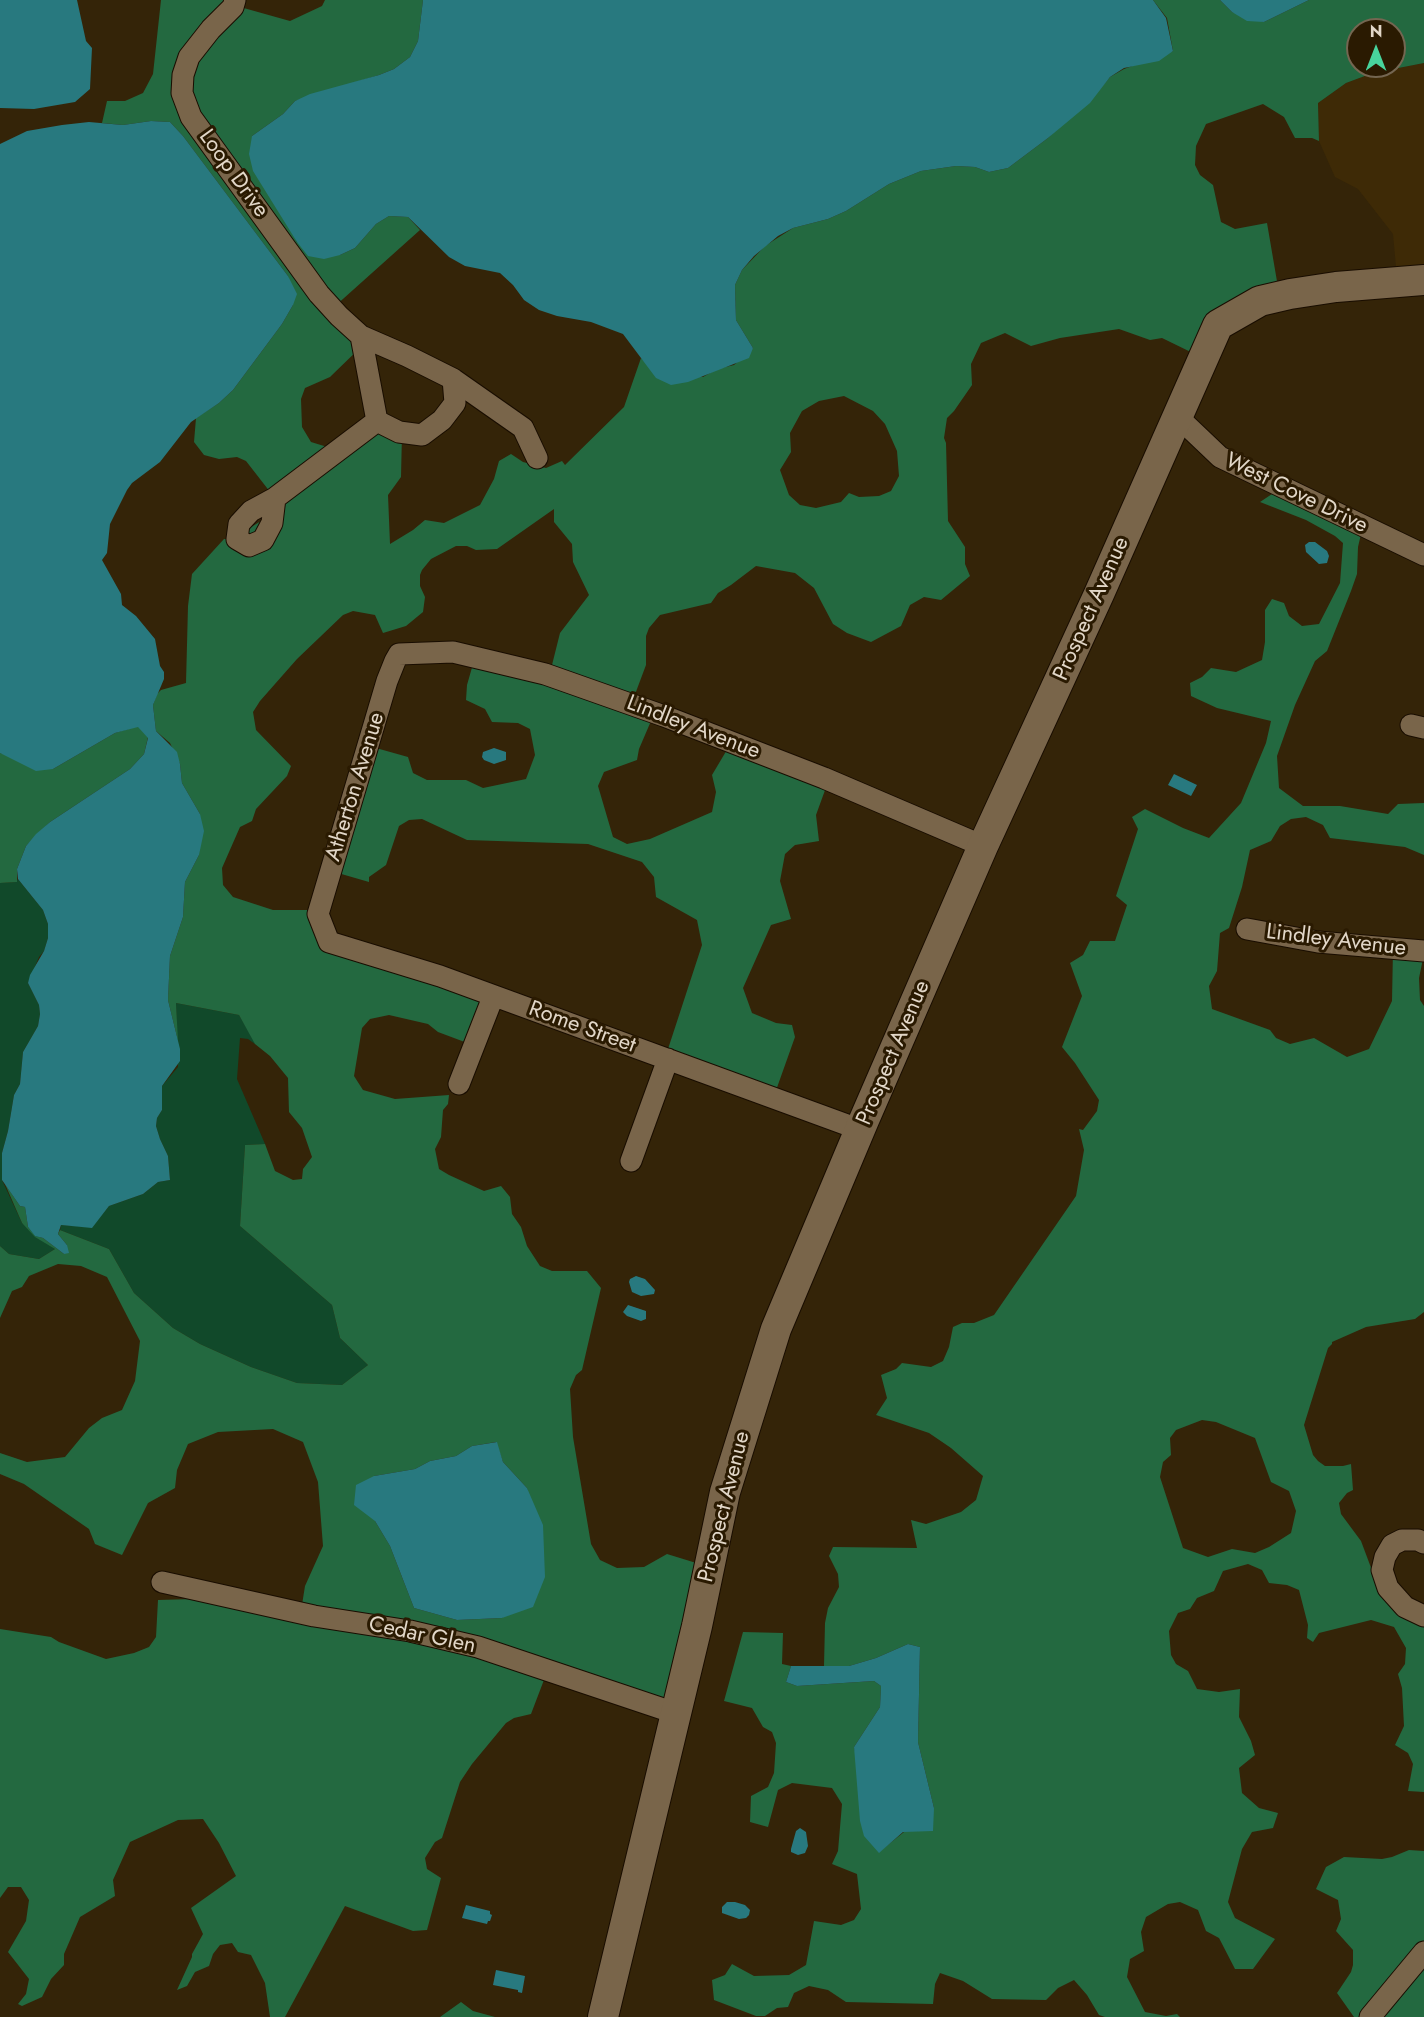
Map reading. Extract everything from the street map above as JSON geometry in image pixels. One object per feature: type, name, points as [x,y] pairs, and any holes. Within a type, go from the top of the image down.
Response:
[{"type":"street","name":"Loop Drive","points":[[236,0],[233,7],[211,29],[189,57],[183,75],[182,93],[191,117],[319,294],[361,336],[453,380],[523,428],[537,458]]},
{"type":"street","name":"Prospect Avenue","points":[[603,2017],[697,1626],[725,1492],[773,1340],[983,846],[1099,594],[1218,325],[1260,301],[1290,294],[1336,287],[1424,280]]},
{"type":"street","points":[[361,336],[377,421]]},
{"type":"street","points":[[377,421],[399,432],[422,435],[442,420],[455,403],[453,380]]},
{"type":"street","name":"West Cove Drive","points":[[1178,417],[1220,458],[1424,555]]},
{"type":"street","points":[[275,498],[377,421]]},
{"type":"street","name":"Lindley Avenue","points":[[395,661],[399,654],[453,652],[544,674],[664,716],[803,770],[983,846]]},
{"type":"street","name":"Atherton Avenue","points":[[318,914],[387,681],[395,661]]},
{"type":"street","name":"Rome Street","points":[[318,914],[329,942],[440,976],[861,1130]]},
{"type":"street","name":"Lindley Avenue","points":[[1247,929],[1318,942],[1424,951]]},
{"type":"street","points":[[459,1084],[493,997]]},
{"type":"street","points":[[631,1161],[668,1059]]},
{"type":"street","points":[[1424,1543],[1418,1540],[1402,1540],[1392,1545],[1385,1557],[1382,1570],[1388,1588],[1405,1607],[1424,1616]]},
{"type":"street","name":"Cedar Glen","points":[[162,1582],[304,1614],[410,1631],[478,1647],[675,1713]]},
{"type":"street","points":[[1370,2017],[1424,1952]]},
{"type":"shaded area","points":[[1424,63],[1424,278],[1397,278],[1393,234],[1358,189],[1335,177],[1319,141],[1318,103],[1346,83],[1360,78],[1406,78],[1406,67]]},
{"type":"green space","points":[[161,0],[234,0],[233,5],[290,21],[322,6],[325,0],[423,0],[418,41],[410,57],[394,69],[379,75],[295,101],[283,114],[252,136],[297,242],[340,255],[355,248],[376,224],[389,216],[408,217],[420,230],[334,307],[364,344],[330,377],[305,388],[301,399],[302,427],[311,442],[347,453],[379,424],[402,433],[401,477],[388,495],[390,544],[425,520],[444,523],[480,505],[494,479],[499,461],[511,454],[523,462],[546,468],[562,461],[565,465],[624,407],[641,358],[645,362],[703,377],[717,369],[734,365],[753,348],[736,320],[735,285],[742,270],[765,246],[793,228],[828,219],[846,211],[889,184],[921,171],[956,166],[975,167],[989,172],[1008,168],[1048,138],[1110,77],[1124,69],[1173,51],[1167,18],[1153,0],[1220,0],[1232,12],[1264,22],[1309,0],[1424,0],[1424,63],[1406,67],[1406,18],[1346,18],[1346,78],[1360,78],[1346,83],[1318,103],[1319,141],[1312,138],[1295,138],[1284,117],[1263,104],[1206,124],[1196,146],[1195,165],[1200,175],[1213,185],[1221,222],[1235,229],[1267,223],[1279,293],[1201,357],[1162,338],[1150,340],[1119,329],[1060,338],[1031,346],[1005,333],[981,343],[971,364],[972,385],[947,418],[944,438],[948,521],[965,547],[965,564],[970,576],[941,600],[924,597],[910,605],[901,626],[871,642],[847,633],[833,624],[814,588],[795,573],[756,566],[718,593],[711,603],[660,615],[649,628],[646,636],[646,665],[634,697],[654,714],[639,749],[637,760],[604,772],[598,786],[613,837],[627,844],[650,839],[712,812],[716,792],[712,775],[731,743],[828,782],[816,815],[819,841],[795,845],[785,854],[780,881],[791,919],[771,925],[743,988],[752,1013],[776,1023],[792,1025],[795,1037],[774,1096],[668,1049],[702,945],[697,920],[656,897],[654,877],[642,862],[588,844],[467,840],[422,819],[409,820],[399,826],[386,865],[369,877],[369,882],[331,871],[376,748],[408,757],[413,773],[427,780],[466,780],[483,788],[526,779],[535,755],[530,729],[518,723],[492,722],[485,709],[466,700],[467,685],[475,657],[550,673],[560,633],[589,595],[573,562],[572,544],[554,522],[554,509],[497,549],[476,550],[467,546],[456,546],[431,559],[420,575],[420,586],[425,597],[423,612],[406,626],[383,633],[375,615],[353,611],[343,615],[297,659],[253,712],[256,730],[291,766],[287,776],[256,809],[252,821],[240,827],[222,868],[223,885],[233,897],[273,910],[315,910],[330,941],[487,992],[470,1044],[438,1032],[428,1024],[389,1015],[370,1019],[362,1028],[354,1076],[363,1090],[395,1099],[449,1095],[448,1104],[443,1110],[441,1137],[435,1149],[439,1169],[484,1191],[501,1186],[510,1197],[512,1214],[521,1227],[527,1246],[540,1266],[552,1271],[587,1271],[601,1288],[582,1370],[576,1375],[570,1389],[573,1437],[591,1544],[600,1560],[617,1568],[644,1567],[667,1554],[706,1566],[676,1705],[547,1672],[531,1714],[514,1718],[506,1723],[460,1782],[442,1838],[435,1842],[425,1858],[427,1869],[441,1878],[427,1930],[413,1931],[345,1906],[285,2017],[270,2017],[265,1983],[251,1955],[238,1952],[232,1943],[220,1945],[213,1954],[209,1966],[195,1972],[187,1986],[177,1990],[203,1934],[191,1908],[236,1876],[219,1843],[203,1819],[178,1820],[130,1842],[113,1880],[115,1896],[80,1917],[64,1954],[64,1965],[51,1979],[42,1997],[22,2006],[18,2004],[26,1994],[29,1979],[8,1952],[26,1921],[29,1900],[21,1887],[8,1887],[0,1898],[0,1629],[51,1637],[106,1659],[149,1647],[156,1637],[158,1600],[194,1599],[301,1611],[305,1586],[323,1546],[318,1482],[303,1442],[273,1429],[218,1432],[188,1444],[177,1470],[175,1488],[148,1503],[122,1555],[95,1544],[89,1529],[24,1484],[0,1474],[0,1453],[27,1462],[65,1457],[89,1428],[102,1418],[122,1410],[135,1381],[140,1341],[107,1277],[81,1266],[58,1264],[29,1276],[22,1287],[12,1291],[0,1318],[0,1246],[9,1254],[39,1259],[55,1249],[35,1237],[22,1223],[5,1184],[20,1206],[25,1207],[28,1227],[35,1236],[43,1238],[64,1254],[67,1245],[58,1234],[60,1230],[109,1249],[134,1293],[173,1328],[200,1344],[251,1367],[297,1383],[342,1385],[368,1365],[340,1338],[332,1305],[240,1226],[245,1145],[265,1144],[275,1171],[293,1180],[302,1179],[303,1169],[312,1157],[302,1128],[289,1112],[288,1078],[270,1056],[255,1044],[239,1015],[176,1003],[178,1041],[168,1000],[170,956],[183,917],[185,882],[199,855],[200,814],[182,783],[180,764],[170,743],[156,731],[153,705],[161,690],[186,683],[188,606],[192,574],[224,539],[232,539],[269,516],[274,497],[246,461],[237,457],[219,459],[204,455],[194,442],[196,418],[219,403],[233,390],[282,324],[293,305],[288,276],[183,136],[170,122],[151,121],[123,125],[102,123],[107,101],[125,101],[143,93],[153,74]],"holes":[[[844,396],[873,411],[885,424],[897,451],[899,476],[891,491],[879,496],[859,497],[849,493],[841,502],[816,508],[800,505],[789,495],[780,470],[791,452],[790,433],[802,411],[819,401]],[[496,1442],[503,1462],[527,1488],[544,1577],[502,1618],[457,1620],[414,1608],[390,1546],[375,1521],[374,1476],[415,1469],[430,1461],[456,1456],[472,1446]]]},
{"type":"green space","points":[[1275,492],[1361,534],[1357,574],[1351,591],[1327,651],[1315,661],[1295,705],[1277,756],[1279,788],[1303,806],[1340,806],[1388,814],[1398,804],[1424,803],[1424,855],[1405,847],[1330,838],[1323,825],[1306,817],[1291,819],[1280,826],[1271,841],[1250,850],[1242,887],[1229,928],[1220,933],[1217,971],[1209,986],[1212,1009],[1270,1030],[1276,1038],[1290,1044],[1314,1038],[1347,1057],[1369,1049],[1392,1001],[1393,949],[1424,954],[1419,978],[1420,1000],[1424,1006],[1424,1312],[1415,1319],[1366,1327],[1332,1342],[1328,1348],[1304,1425],[1313,1455],[1318,1461],[1325,1466],[1351,1464],[1353,1490],[1347,1493],[1339,1503],[1341,1514],[1361,1541],[1376,1581],[1424,1623],[1424,1792],[1408,1791],[1413,1764],[1408,1753],[1395,1745],[1404,1726],[1402,1688],[1398,1674],[1405,1664],[1406,1648],[1394,1627],[1371,1620],[1319,1633],[1313,1642],[1307,1638],[1308,1625],[1299,1590],[1287,1585],[1269,1583],[1262,1570],[1248,1564],[1223,1571],[1214,1591],[1197,1598],[1190,1609],[1178,1613],[1169,1631],[1171,1655],[1176,1664],[1188,1671],[1197,1689],[1219,1692],[1240,1689],[1239,1717],[1255,1755],[1239,1768],[1242,1793],[1259,1808],[1278,1813],[1273,1828],[1252,1832],[1242,1849],[1228,1902],[1235,1918],[1275,1939],[1253,1969],[1235,1969],[1219,1938],[1206,1931],[1198,1910],[1180,1902],[1168,1904],[1146,1917],[1141,1932],[1144,1951],[1130,1959],[1127,1977],[1145,2012],[1166,2016],[1177,2014],[1180,2017],[1105,2017],[1099,2015],[1087,1995],[1074,1980],[1058,1988],[1046,2000],[992,1999],[963,1981],[940,1973],[935,1984],[933,2004],[846,2002],[828,1990],[809,1986],[794,1993],[788,2007],[777,2008],[765,2016],[756,2016],[714,2000],[712,1980],[725,1975],[732,1964],[754,1976],[789,1975],[806,1965],[814,1921],[841,1925],[854,1920],[861,1909],[857,1874],[832,1864],[838,1851],[842,1804],[832,1788],[792,1783],[778,1790],[768,1827],[750,1822],[751,1796],[768,1787],[774,1773],[776,1743],[772,1732],[763,1727],[752,1708],[724,1701],[743,1632],[783,1633],[782,1664],[791,1666],[786,1682],[797,1686],[874,1681],[881,1686],[880,1707],[854,1747],[879,1852],[934,1808],[918,1742],[920,1647],[908,1644],[876,1658],[849,1666],[824,1666],[825,1623],[828,1608],[839,1587],[838,1574],[829,1556],[833,1547],[917,1548],[911,1520],[926,1524],[961,1512],[976,1500],[983,1476],[951,1448],[929,1433],[876,1415],[887,1398],[881,1375],[896,1369],[902,1363],[931,1367],[943,1361],[949,1347],[953,1327],[962,1323],[974,1323],[994,1315],[1076,1196],[1084,1150],[1079,1129],[1083,1130],[1097,1111],[1099,1100],[1062,1047],[1082,996],[1070,963],[1083,955],[1090,941],[1115,941],[1127,905],[1116,896],[1138,829],[1132,817],[1145,809],[1209,838],[1241,803],[1266,743],[1271,721],[1217,708],[1191,696],[1190,683],[1202,677],[1211,668],[1236,672],[1262,660],[1265,642],[1265,610],[1272,599],[1284,603],[1289,616],[1302,626],[1319,624],[1340,583],[1343,543],[1306,520],[1260,502]],"holes":[[[1202,1420],[1216,1422],[1255,1438],[1271,1482],[1289,1491],[1296,1511],[1291,1533],[1255,1553],[1232,1549],[1208,1557],[1183,1548],[1160,1477],[1163,1462],[1171,1455],[1170,1438],[1176,1430]]]},
{"type":"green space","points":[[138,726],[148,737],[144,754],[130,769],[50,822],[26,846],[17,869],[17,882],[0,883],[0,753],[53,769],[115,733]]},
{"type":"green space","points":[[18,879],[43,910],[48,924],[48,938],[28,983],[39,1005],[40,1014],[38,1026],[23,1052],[20,1084],[14,1095],[2,1153],[2,1180],[22,1223],[55,1249],[39,1259],[9,1254],[0,1246],[0,883],[16,882]]},
{"type":"green space","points":[[176,1003],[239,1015],[254,1040],[255,1044],[248,1039],[240,1038],[237,1079],[265,1144],[245,1145],[240,1226],[332,1305],[340,1338],[368,1365],[342,1385],[297,1383],[251,1367],[200,1344],[173,1328],[134,1293],[109,1249],[60,1230],[61,1225],[92,1227],[109,1206],[143,1194],[158,1182],[170,1180],[168,1156],[156,1126],[157,1118],[162,1110],[162,1086],[178,1067]]},
{"type":"green space","points":[[1409,1850],[1424,1851],[1424,2017],[1354,2017],[1337,1993],[1351,1972],[1353,1950],[1336,1931],[1341,1919],[1338,1900],[1316,1889],[1326,1867],[1344,1857],[1382,1859]]},
{"type":"green space","points":[[461,2002],[473,2011],[495,2017],[440,2017]]},
{"type":"water","points":[[0,0],[77,0],[86,41],[92,48],[90,89],[75,102],[34,109],[0,108]]},
{"type":"water","points":[[423,0],[1153,0],[1166,18],[1173,51],[1159,61],[1124,68],[1110,77],[1090,103],[1008,168],[989,172],[975,167],[956,166],[921,171],[889,184],[846,211],[828,219],[793,228],[778,236],[754,256],[742,270],[735,285],[736,320],[753,348],[749,358],[688,382],[671,385],[656,378],[623,334],[591,322],[539,310],[524,300],[500,273],[465,266],[449,257],[408,217],[389,216],[376,224],[355,248],[324,259],[308,256],[297,242],[253,171],[249,154],[252,136],[283,114],[295,101],[310,94],[379,75],[394,69],[410,57],[418,41]]},
{"type":"water","points":[[1220,0],[1309,0],[1264,22],[1247,21],[1232,12]]},
{"type":"water","points":[[151,121],[170,122],[183,136],[288,276],[297,294],[282,324],[233,390],[219,403],[191,422],[160,462],[132,483],[110,524],[107,553],[102,560],[121,594],[122,605],[136,616],[155,639],[160,666],[164,672],[164,679],[153,705],[156,731],[177,752],[182,783],[200,814],[204,831],[199,855],[185,882],[183,917],[170,956],[168,1000],[180,1049],[180,1061],[162,1086],[162,1110],[157,1118],[156,1126],[168,1156],[170,1180],[158,1182],[143,1194],[109,1206],[92,1228],[61,1225],[58,1234],[67,1245],[69,1253],[64,1254],[43,1238],[35,1236],[28,1227],[25,1207],[20,1206],[2,1180],[2,1153],[14,1095],[20,1084],[23,1052],[38,1026],[40,1014],[39,1005],[28,983],[48,938],[48,924],[43,910],[18,879],[17,869],[26,846],[36,834],[50,822],[130,769],[144,754],[148,738],[138,727],[115,733],[53,769],[36,771],[0,753],[0,144],[27,131],[62,125],[89,122],[123,125]]},
{"type":"water","points":[[1315,542],[1327,551],[1329,556],[1327,563],[1319,564],[1306,552],[1305,545]]},
{"type":"water","points":[[494,748],[506,752],[506,760],[494,764],[484,760],[483,752]]},
{"type":"water","points":[[1174,774],[1197,785],[1191,796],[1168,785]]},
{"type":"water","points":[[636,1276],[645,1279],[655,1290],[654,1294],[641,1296],[632,1292],[629,1282]]},
{"type":"water","points":[[628,1305],[646,1311],[646,1319],[641,1321],[627,1316],[623,1312]]},
{"type":"water","points":[[497,1442],[503,1462],[527,1488],[543,1525],[545,1577],[533,1607],[502,1618],[457,1620],[414,1608],[390,1546],[375,1521],[354,1505],[356,1485],[374,1476],[415,1469],[430,1461],[456,1456],[472,1446]]},
{"type":"water","points":[[908,1644],[920,1647],[918,1742],[934,1808],[933,1831],[903,1832],[879,1853],[864,1836],[860,1821],[854,1747],[880,1707],[881,1686],[874,1681],[797,1686],[786,1682],[791,1666],[849,1666],[876,1658]]},
{"type":"water","points":[[800,1828],[806,1832],[808,1846],[805,1853],[798,1855],[791,1852],[791,1849],[796,1831]]},
{"type":"water","points":[[727,1902],[745,1905],[750,1910],[749,1915],[739,1919],[722,1913],[722,1907]]},
{"type":"water","points":[[466,1905],[490,1911],[492,1915],[490,1921],[487,1924],[462,1918]]},
{"type":"water","points":[[496,1970],[525,1976],[522,1993],[518,1990],[493,1985]]}]
